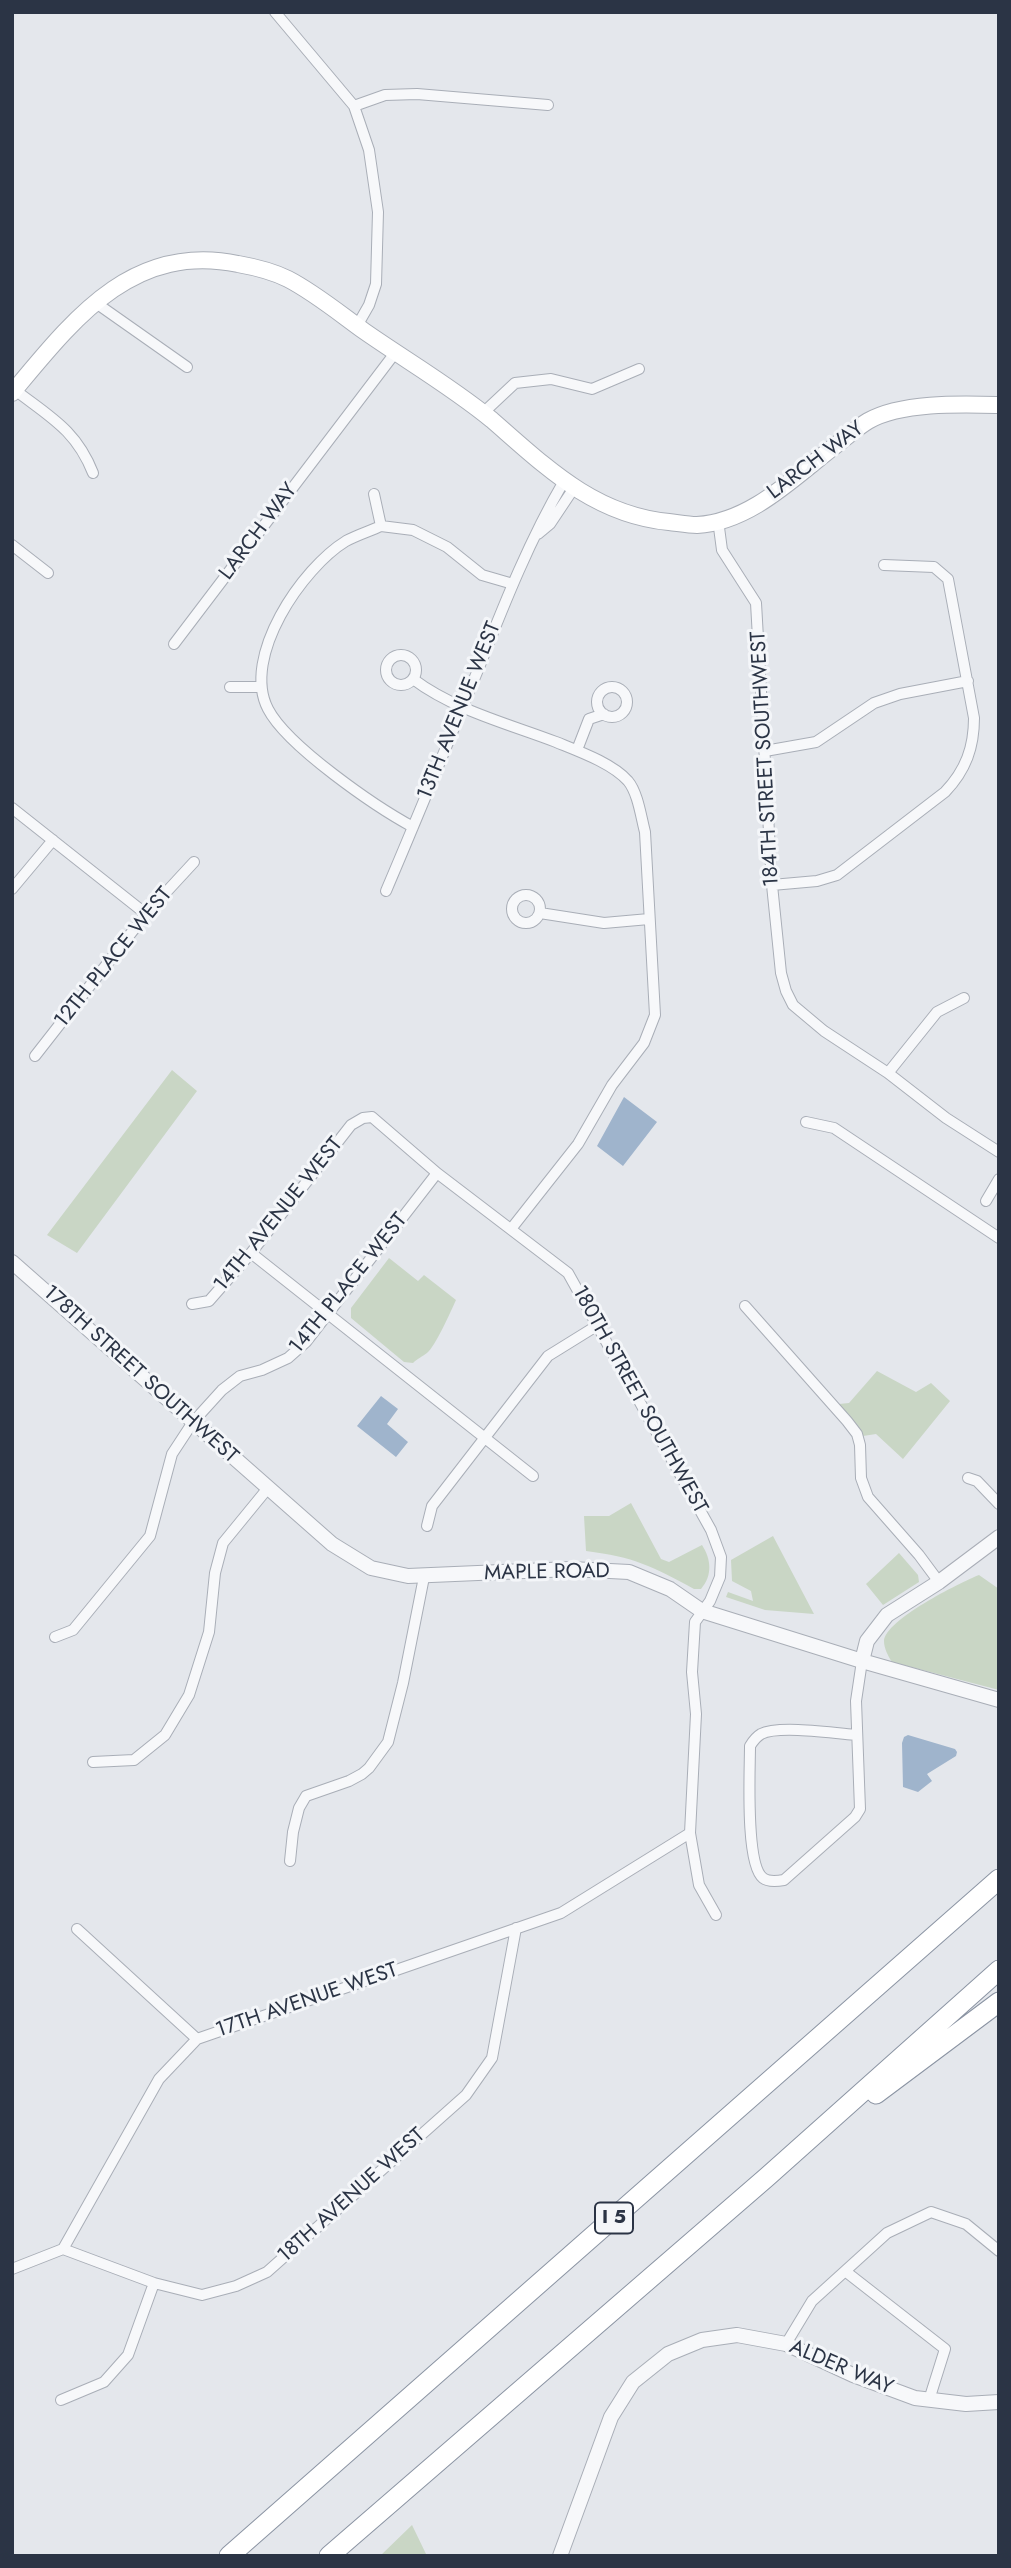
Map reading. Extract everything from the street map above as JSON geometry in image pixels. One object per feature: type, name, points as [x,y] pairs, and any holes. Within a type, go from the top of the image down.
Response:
[{"type":"highway","name":"I 5","points":[[229,2556],[999,1879]]},
{"type":"highway","points":[[329,2556],[766,2177],[999,1969]]},
{"type":"highway","points":[[766,2177],[999,2002]]},
{"type":"main road","name":"LARCH WAY","points":[[14,392],[69,327],[132,276],[158,265],[214,259],[271,272],[305,288],[483,413],[569,485],[620,513],[664,522],[699,525],[760,503],[784,488],[869,420],[900,411],[946,404],[999,405]]},
{"type":"street","points":[[275,12],[354,106],[369,150],[378,212],[376,284],[369,305],[357,326]]},
{"type":"street","points":[[354,106],[385,95],[417,94],[548,105]]},
{"type":"street","points":[[96,303],[187,367]]},
{"type":"street","name":"LARCH WAY","points":[[174,644],[396,353]]},
{"type":"street","points":[[483,413],[515,383],[551,379],[592,389],[639,369]]},
{"type":"street","points":[[14,392],[67,430],[85,451],[93,473]]},
{"type":"street","name":"13TH AVENUE WEST","points":[[386,891],[513,584],[538,534],[541,519],[569,485]]},
{"type":"street","points":[[374,494],[381,526]]},
{"type":"street","name":"184TH STREET SOUTHWEST","points":[[718,520],[722,550],[756,603],[772,885],[781,973],[793,1005],[824,1031],[888,1073]]},
{"type":"street","points":[[413,827],[384,811],[313,757],[268,710],[261,687],[261,663],[268,642],[288,603],[317,566],[346,541],[381,526],[413,530],[447,547],[482,575],[513,584]]},
{"type":"street","points":[[12,545],[48,573]]},
{"type":"street","points":[[772,885],[817,881],[837,875],[952,784],[959,777],[974,740],[974,718],[968,681],[949,585],[944,574],[934,567],[884,565]]},
{"type":"street","points":[[413,680],[430,692],[577,750],[602,763],[628,781],[645,832],[655,1015],[644,1043],[612,1085],[578,1144],[511,1229]]},
{"type":"street","points":[[765,751],[816,742],[874,704],[900,694],[968,681]]},
{"type":"street","points":[[230,687],[261,687]]},
{"type":"street","points":[[577,750],[589,719],[604,714]]},
{"type":"street","points":[[12,808],[146,914]]},
{"type":"street","points":[[12,889],[53,840]]},
{"type":"street","name":"12TH PLACE WEST","points":[[35,1056],[146,914],[194,862]]},
{"type":"street","points":[[540,913],[604,923],[649,919]]},
{"type":"street","points":[[964,998],[937,1012],[888,1073],[946,1118],[999,1152]]},
{"type":"street","name":"180TH STREET SOUTHWEST","points":[[363,1118],[372,1117],[437,1173],[568,1273],[712,1531],[721,1557],[720,1577],[710,1601],[702,1611]]},
{"type":"street","name":"14TH AVENUE WEST","points":[[192,1304],[209,1301],[251,1253],[351,1125],[363,1118]]},
{"type":"street","points":[[806,1122],[834,1128],[999,1238]]},
{"type":"street","name":"14TH PLACE WEST","points":[[55,1637],[73,1630],[150,1536],[172,1454],[193,1422],[222,1390],[240,1376],[288,1359],[306,1342],[437,1173]]},
{"type":"street","points":[[986,1201],[999,1179]]},
{"type":"street","points":[[251,1253],[533,1476]]},
{"type":"street","name":"178TH STREET SOUTHWEST","points":[[12,1262],[268,1488]]},
{"type":"street","points":[[745,1306],[848,1421],[857,1434],[860,1445],[861,1478],[868,1497],[939,1582]]},
{"type":"street","points":[[427,1526],[432,1506],[548,1356],[598,1325]]},
{"type":"street","points":[[968,1478],[977,1481],[999,1503]]},
{"type":"street","points":[[93,1762],[134,1760],[165,1735],[189,1695],[209,1632],[215,1573],[223,1544],[268,1488]]},
{"type":"street","name":"MAPLE ROAD","points":[[268,1488],[332,1544],[352,1558],[385,1573],[424,1577],[571,1569],[629,1572],[670,1589],[702,1611],[999,1700]]},
{"type":"street","points":[[856,1735],[777,1730],[758,1736],[750,1746],[750,1833],[755,1866],[763,1878],[772,1881],[785,1880],[816,1854],[860,1809],[856,1701],[867,1641],[887,1615],[939,1582],[999,1537]]},
{"type":"street","points":[[289,1861],[299,1808],[306,1797],[356,1778],[369,1768],[388,1742],[424,1577]]},
{"type":"street","points":[[702,1611],[695,1622],[692,1672],[696,1714],[690,1833],[699,1885],[716,1915]]},
{"type":"street","name":"17TH AVENUE WEST","points":[[63,2249],[159,2079],[197,2039],[561,1913],[583,1902],[690,1833]]},
{"type":"street","name":"18TH AVENUE WEST","points":[[63,2249],[154,2283],[202,2295],[236,2287],[267,2272],[466,2095],[492,2058],[516,1928]]},
{"type":"street","points":[[77,1929],[197,2039]]},
{"type":"street","points":[[786,2344],[812,2301],[887,2233],[931,2212],[966,2224],[999,2251]]},
{"type":"street","points":[[12,2269],[63,2249]]},
{"type":"street","points":[[845,2271],[945,2349],[929,2400]]},
{"type":"street","points":[[61,2400],[104,2382],[128,2356],[154,2283]]},
{"type":"street","name":"ALDER WAY","points":[[559,2556],[611,2417],[633,2382],[668,2354],[702,2340],[737,2335],[786,2344],[853,2375],[915,2398],[966,2404],[999,2402]]},
{"type":"green space","points":[[172,1070],[197,1091],[77,1253],[47,1235]]},
{"type":"green space","points":[[389,1258],[418,1281],[424,1275],[456,1300],[430,1349],[413,1363],[404,1362],[351,1318],[351,1308]]},
{"type":"green space","points":[[877,1371],[916,1392],[931,1383],[950,1401],[903,1459],[876,1434],[863,1436],[839,1404],[849,1403]]},
{"type":"green space","points":[[631,1503],[661,1559],[669,1562],[702,1545],[707,1556],[709,1573],[701,1589],[694,1589],[654,1568],[630,1560],[586,1551],[584,1516],[609,1516]]},
{"type":"green space","points":[[773,1536],[814,1614],[765,1610],[726,1597],[728,1592],[753,1601],[751,1591],[732,1581],[731,1560]]},
{"type":"green space","points":[[899,1553],[918,1575],[919,1582],[883,1605],[866,1584]]},
{"type":"green space","points":[[979,1575],[999,1589],[999,1690],[892,1662],[884,1641],[896,1623],[924,1603]]},
{"type":"green space","points":[[412,2525],[427,2556],[380,2556]]},
{"type":"water","points":[[624,1097],[657,1122],[623,1166],[597,1146]]},
{"type":"water","points":[[381,1396],[398,1409],[387,1424],[408,1442],[396,1457],[357,1426]]},
{"type":"water","points":[[908,1735],[955,1749],[957,1752],[956,1756],[927,1774],[932,1781],[918,1792],[903,1787],[902,1743]]}]
